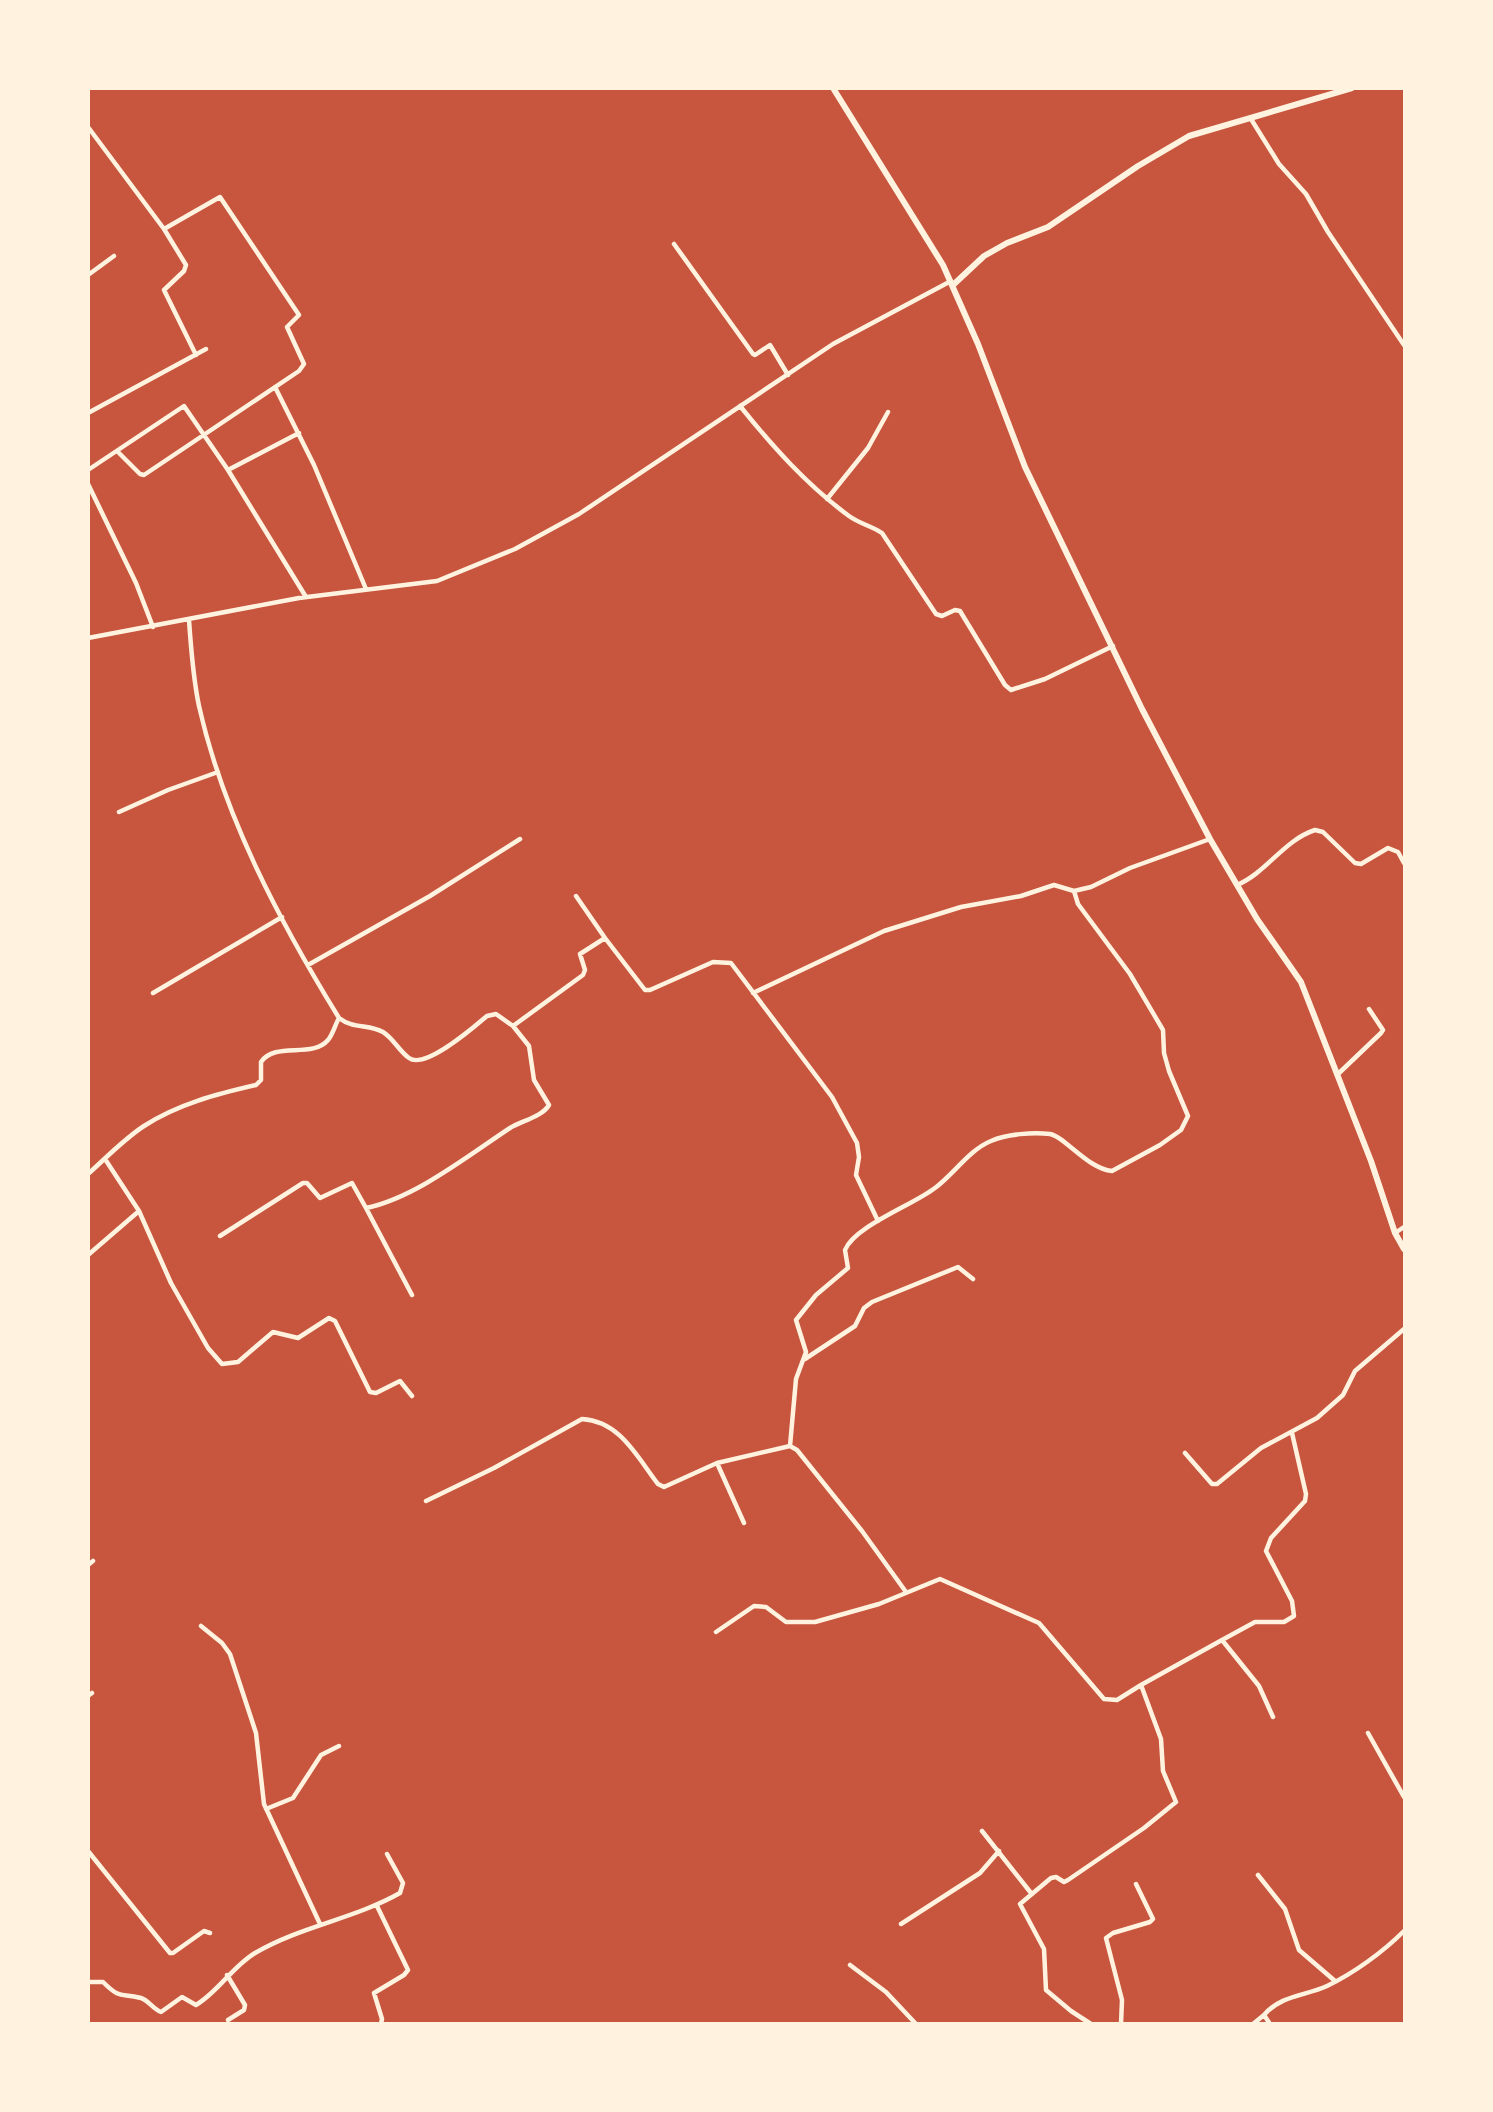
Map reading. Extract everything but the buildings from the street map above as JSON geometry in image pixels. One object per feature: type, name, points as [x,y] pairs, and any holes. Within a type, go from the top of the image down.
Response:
[{"type":"street","points":[[833,88],[952,283],[1025,467],[1113,646],[1210,839],[1257,919],[1301,982],[1371,1161],[1395,1233],[1404,1249]]},
{"type":"street","points":[[88,638],[306,597],[437,581],[515,549],[621,488],[833,344],[952,283],[990,252],[1048,227],[1138,166],[1189,136],[1352,88]]},
{"type":"street","points":[[1251,119],[1279,164],[1306,194],[1328,232],[1404,345]]},
{"type":"street","points":[[88,127],[164,228],[186,266],[184,271],[164,290],[196,355]]},
{"type":"street","points":[[118,452],[141,475],[203,437],[303,368],[304,364],[287,327],[299,316],[222,199],[219,197],[164,228]]},
{"type":"street","points":[[674,244],[753,354],[755,356],[770,345],[788,375]]},
{"type":"street","points":[[88,275],[114,256]]},
{"type":"street","points":[[88,413],[206,349]]},
{"type":"street","points":[[275,387],[299,433],[366,589]]},
{"type":"street","points":[[88,470],[184,406],[203,437],[228,470],[306,597]]},
{"type":"street","points":[[740,406],[804,479],[864,527],[874,528],[882,534],[936,614],[942,616],[955,610],[960,612],[1005,685],[1011,690],[1045,679],[1113,646]]},
{"type":"street","points":[[828,499],[868,447],[888,412]]},
{"type":"street","points":[[228,470],[299,433]]},
{"type":"street","points":[[88,484],[136,583],[153,627]]},
{"type":"street","points":[[189,620],[199,706],[218,772],[265,886],[339,1018],[357,1028],[375,1029],[384,1033],[409,1058],[420,1061],[437,1053],[487,1016],[496,1014],[513,1026],[529,1047],[534,1080],[548,1108],[512,1127],[461,1164],[381,1204],[366,1208]]},
{"type":"street","points":[[119,812],[168,790],[218,772]]},
{"type":"street","points":[[1237,885],[1249,880],[1287,847],[1315,830],[1323,832],[1355,863],[1361,864],[1388,848],[1398,852],[1404,863]]},
{"type":"street","points":[[308,965],[430,896],[520,839]]},
{"type":"street","points":[[753,993],[884,931],[961,907],[1022,896],[1054,885],[1074,891],[1098,884],[1130,868],[1210,839]]},
{"type":"street","points":[[790,1446],[796,1379],[806,1352],[796,1320],[797,1316],[821,1290],[848,1268],[845,1250],[849,1242],[878,1221],[933,1190],[975,1151],[993,1140],[1019,1135],[1052,1134],[1092,1163],[1112,1171],[1160,1145],[1184,1126],[1188,1116],[1168,1071],[1164,1053],[1164,1030],[1130,974],[1078,904],[1074,891]]},
{"type":"street","points":[[576,896],[645,990],[650,990],[706,964],[725,961],[735,967],[832,1097],[857,1143],[859,1157],[856,1175],[878,1221]]},
{"type":"street","points":[[153,993],[282,917]]},
{"type":"street","points":[[513,1026],[535,1008],[578,980],[585,970],[580,954],[605,938]]},
{"type":"street","points":[[1337,1075],[1383,1030],[1369,1009]]},
{"type":"street","points":[[88,1174],[142,1127],[163,1115],[211,1096],[256,1085],[261,1080],[261,1062],[264,1057],[272,1053],[322,1044],[330,1037],[339,1018]]},
{"type":"street","points":[[105,1160],[140,1211],[171,1283],[208,1348],[222,1364],[238,1362],[273,1332],[298,1338],[329,1318],[335,1321],[370,1392],[376,1393],[400,1381],[412,1396]]},
{"type":"street","points":[[220,1236],[303,1183],[307,1183],[320,1198],[352,1183],[412,1295]]},
{"type":"street","points":[[88,1255],[140,1211]]},
{"type":"street","points":[[1395,1233],[1404,1227]]},
{"type":"street","points":[[805,1359],[855,1326],[864,1308],[872,1302],[958,1267],[963,1268],[973,1279]]},
{"type":"street","points":[[1185,1453],[1212,1484],[1217,1484],[1261,1448],[1292,1433],[1333,1405],[1343,1395],[1355,1371],[1404,1329]]},
{"type":"street","points":[[426,1501],[494,1468],[582,1419],[595,1420],[620,1434],[658,1484],[664,1487],[717,1463],[790,1446],[797,1450],[862,1531],[906,1592]]},
{"type":"street","points":[[716,1632],[754,1606],[766,1607],[786,1622],[801,1624],[846,1615],[940,1579],[1023,1614],[1050,1633],[1104,1699],[1117,1700],[1141,1684],[1254,1622],[1284,1622],[1294,1616],[1292,1601],[1266,1551],[1270,1538],[1305,1501],[1306,1494],[1292,1433]]},
{"type":"street","points":[[717,1463],[744,1523]]},
{"type":"street","points":[[201,1626],[222,1643],[230,1654],[256,1734],[261,1763],[260,1783],[266,1809],[320,1924]]},
{"type":"street","points":[[1222,1640],[1259,1686],[1273,1717]]},
{"type":"street","points":[[1091,2024],[1046,1990],[1044,1949],[1020,1904],[1054,1877],[1064,1882],[1068,1880],[1144,1828],[1176,1802],[1163,1771],[1161,1739],[1141,1684]]},
{"type":"street","points":[[1368,1733],[1404,1797]]},
{"type":"street","points":[[266,1809],[293,1798],[321,1755],[339,1746]]},
{"type":"street","points":[[982,1831],[1031,1893]]},
{"type":"street","points":[[88,1851],[170,1953],[204,1931],[210,1934]]},
{"type":"street","points":[[901,1924],[980,1873],[999,1851]]},
{"type":"street","points":[[88,1982],[103,1982],[117,1995],[144,1999],[161,2012],[182,1998],[196,2005],[227,1975],[254,1954],[320,1924],[377,1906],[403,1888],[387,1854]]},
{"type":"street","points":[[1257,1875],[1286,1908],[1299,1950],[1335,1981]]},
{"type":"street","points":[[1121,2024],[1122,2000],[1106,1938],[1113,1933],[1150,1922],[1153,1919],[1136,1884]]},
{"type":"street","points":[[377,1906],[408,1970],[404,1975],[374,1993],[382,2019],[381,2024]]},
{"type":"street","points":[[1253,2024],[1275,2005],[1289,1997],[1335,1981],[1364,1963],[1404,1931]]},
{"type":"street","points":[[850,1965],[886,1992],[916,2024]]},
{"type":"street","points":[[227,1975],[245,2005],[244,2010],[228,2020]]},
{"type":"street","points":[[1264,2015],[1270,2024]]}]
